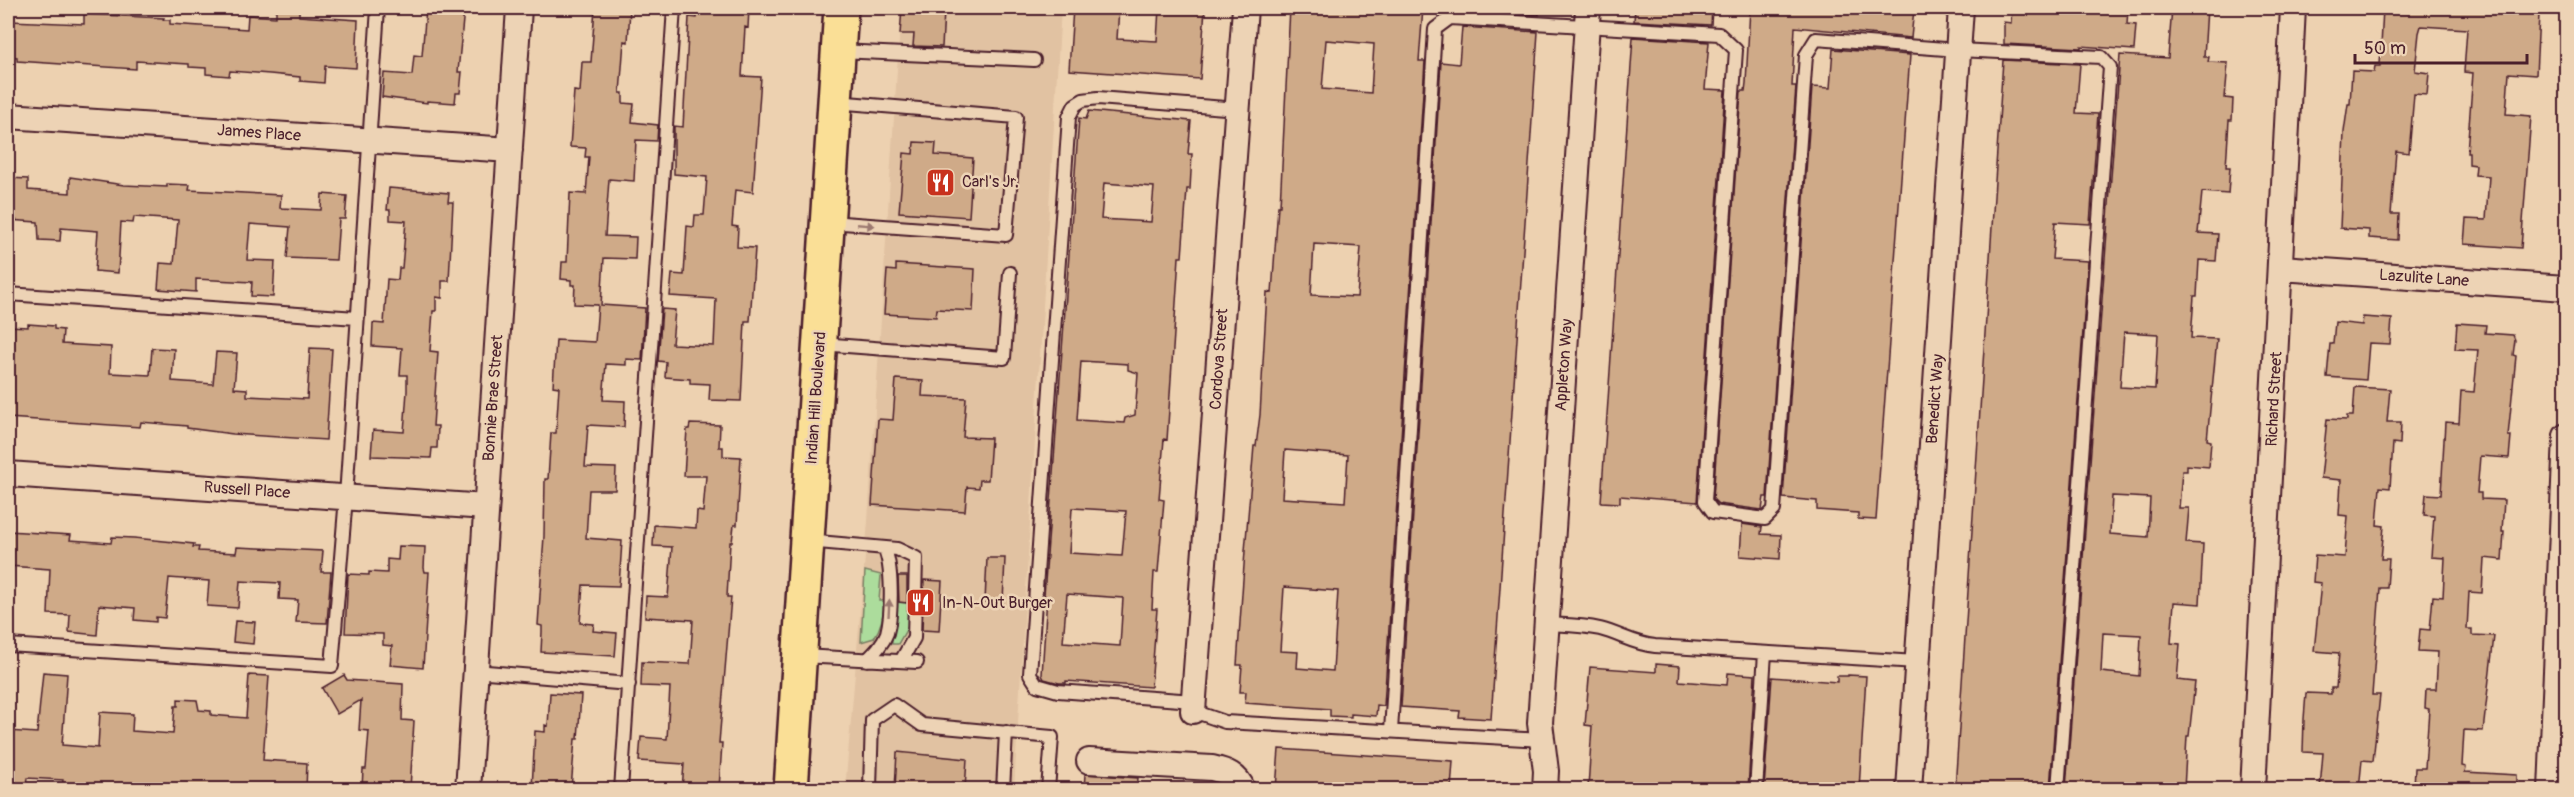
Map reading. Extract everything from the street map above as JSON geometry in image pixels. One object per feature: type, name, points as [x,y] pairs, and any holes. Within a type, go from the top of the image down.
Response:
[{"type":"main road","name":"Indian Hill Boulevard","points":[[791,789],[841,8]]},
{"type":"street","name":"Bonnie Brae Street","points":[[468,789],[519,8]]},
{"type":"street","name":"Cordova Street","points":[[1194,706],[1245,8]]},
{"type":"street","name":"Benedict Way","points":[[1909,789],[1960,8]]},
{"type":"street","name":"Richard Street","points":[[2253,789],[2293,8]]},
{"type":"street","name":"Appleton Way","points":[[1545,789],[1546,771],[1541,731],[1546,624],[1587,17]]},
{"type":"street","name":"James Place","points":[[8,116],[510,150]]},
{"type":"street","name":"Lazulite Lane","points":[[2281,268],[2566,288]]},
{"type":"street","points":[[2557,780],[2566,436]]},
{"type":"street","name":"Russell Place","points":[[8,474],[486,507]]},
{"type":"street","points":[[1089,761],[1212,768],[1234,776],[1243,789]]},
{"type":"lane","points":[[8,645],[332,666],[346,497],[378,8]]},
{"type":"lane","points":[[621,789],[674,8]]},
{"type":"lane","points":[[1391,731],[1435,29],[1450,18],[1587,17],[1719,34],[1736,50],[1705,501],[1713,512],[1765,519],[1774,510],[1806,55],[1816,39],[1958,50],[2101,57],[2110,67],[2058,789]]},
{"type":"lane","points":[[838,51],[1034,60]]},
{"type":"lane","points":[[1238,109],[1111,98],[1083,100],[1075,105],[1069,117],[1030,674],[1037,685],[1058,691],[1194,706],[1225,722],[1391,731],[1541,731]]},
{"type":"lane","points":[[827,222],[1006,235],[1016,117],[835,102]]},
{"type":"lane","points":[[819,344],[1005,358],[1010,273]]},
{"type":"lane","points":[[8,294],[357,318]]},
{"type":"lane","points":[[807,541],[897,549],[916,558],[914,638],[901,661]]},
{"type":"lane","points":[[867,660],[880,646],[887,633],[890,575],[889,556],[884,548]]},
{"type":"lane","points":[[1546,624],[1590,627],[1609,632],[1629,642],[1655,646],[1917,662]]},
{"type":"lane","points":[[1756,789],[1765,653]]},
{"type":"lane","points":[[800,656],[917,662]]},
{"type":"lane","points":[[475,671],[629,684]]},
{"type":"lane","points":[[873,789],[870,788],[872,720],[894,705],[922,725],[1052,736],[1048,789]]},
{"type":"lane","points":[[1003,789],[1006,732]]},
{"type":"shaded area","points":[[901,8],[1061,8],[1014,789],[845,790],[868,521]]},
{"type":"green space","points":[[865,571],[881,575],[879,601],[884,601],[884,606],[881,625],[874,638],[861,642]]},
{"type":"green space","points":[[892,602],[911,603],[909,625],[898,644],[892,644]]},
{"type":"building","points":[[276,8],[299,8],[299,16],[358,20],[356,68],[325,66],[324,83],[300,81],[300,77],[270,74],[230,71],[229,76],[206,74],[206,68],[189,67],[189,64],[136,61],[136,69],[17,61],[17,57],[8,56],[10,21],[84,24],[84,14],[164,18],[163,20],[170,20],[170,24],[247,29],[248,15],[276,17]]},
{"type":"building","points":[[426,8],[464,9],[458,72],[462,72],[460,93],[456,93],[455,103],[427,101],[427,103],[382,97],[384,73],[412,75],[414,55],[422,56]]},
{"type":"building","points":[[595,8],[630,8],[628,42],[624,41],[620,93],[623,93],[623,103],[634,104],[632,122],[658,125],[657,141],[636,140],[634,181],[609,179],[605,236],[636,237],[635,259],[604,258],[601,305],[645,308],[642,360],[626,359],[626,365],[606,364],[603,400],[625,401],[624,427],[588,425],[585,467],[616,468],[615,490],[589,490],[586,538],[622,541],[619,586],[583,585],[580,623],[594,624],[593,631],[617,633],[615,656],[541,652],[542,626],[538,625],[545,479],[548,479],[551,433],[556,433],[559,387],[553,386],[556,340],[595,342],[598,305],[574,304],[575,285],[571,285],[571,280],[561,279],[562,262],[567,262],[570,193],[586,194],[589,157],[585,157],[586,148],[570,147],[574,91],[580,92],[582,62],[591,62]]},
{"type":"building","points":[[698,8],[749,8],[748,28],[745,27],[742,76],[761,77],[753,192],[735,190],[732,226],[738,227],[737,247],[755,248],[750,321],[745,321],[741,401],[709,400],[710,384],[690,383],[690,379],[665,377],[666,362],[658,361],[662,309],[675,310],[672,344],[714,346],[716,299],[670,296],[672,274],[684,275],[687,226],[694,227],[695,215],[704,215],[707,177],[674,174],[674,126],[683,127],[689,17],[697,18]]},
{"type":"building","points":[[1073,8],[1119,8],[1117,39],[1157,41],[1159,8],[1205,8],[1200,79],[1069,70]]},
{"type":"building","points":[[1290,8],[1423,8],[1419,61],[1425,61],[1384,706],[1377,705],[1376,716],[1351,714],[1351,717],[1330,716],[1330,709],[1245,703],[1246,692],[1240,692],[1242,665],[1237,665],[1245,551],[1254,446],[1256,446],[1260,415],[1267,292],[1272,293],[1278,206],[1280,206]],"holes":[[[1326,40],[1374,44],[1371,93],[1322,89]],[[1314,244],[1361,247],[1357,297],[1311,295]],[[1285,450],[1348,455],[1345,502],[1282,498]],[[1284,587],[1338,591],[1333,671],[1297,668],[1298,652],[1280,651]]]},
{"type":"building","points":[[1463,8],[1539,8],[1539,15],[1463,10]]},
{"type":"building","points":[[1635,8],[1712,8],[1711,25],[1634,21]]},
{"type":"building","points":[[1750,8],[1914,9],[1911,38],[1795,27],[1792,86],[1796,86],[1767,497],[1764,497],[1762,510],[1718,504],[1713,499],[1741,91],[1745,91],[1746,83]]},
{"type":"building","points":[[2012,8],[2128,8],[2127,24],[2136,25],[2134,50],[2004,44],[2004,22],[2011,23]]},
{"type":"building","points":[[2172,8],[2207,8],[2204,57],[2209,57],[2208,62],[2228,63],[2225,98],[2233,99],[2232,120],[2229,120],[2226,167],[2230,167],[2228,194],[2202,192],[2198,233],[2218,234],[2216,261],[2199,260],[2191,338],[2217,339],[2207,440],[2211,441],[2209,467],[2187,465],[2187,471],[2182,471],[2179,508],[2189,508],[2186,543],[2203,544],[2200,604],[2174,602],[2171,643],[2180,644],[2177,680],[2195,682],[2189,736],[2187,736],[2184,789],[2066,789],[2120,55],[2168,58]],"holes":[[[2124,332],[2158,334],[2155,389],[2120,387]],[[2112,496],[2150,498],[2148,537],[2110,534]],[[2103,633],[2141,635],[2139,676],[2101,672]]]},
{"type":"building","points":[[2383,8],[2519,8],[2519,13],[2539,14],[2536,75],[2509,73],[2506,114],[2531,116],[2521,248],[2464,244],[2466,219],[2486,220],[2489,176],[2475,175],[2476,165],[2469,164],[2469,152],[2467,152],[2473,73],[2464,72],[2467,29],[2421,26],[2415,71],[2429,73],[2427,95],[2414,94],[2409,153],[2396,151],[2391,214],[2399,214],[2398,240],[2369,238],[2369,230],[2340,228],[2344,132],[2348,104],[2350,104],[2352,71],[2374,72],[2375,66],[2380,66]]},
{"type":"building","points":[[902,9],[944,11],[942,47],[913,46],[914,34],[900,34]]},
{"type":"building","points":[[1462,27],[1538,32],[1491,719],[1459,717],[1460,711],[1401,707],[1441,62],[1459,64]]},
{"type":"building","points":[[1633,37],[1709,42],[1705,89],[1725,90],[1697,502],[1620,496],[1620,503],[1601,502]]},
{"type":"building","points":[[1833,49],[1910,55],[1876,520],[1858,519],[1858,513],[1817,510],[1817,501],[1783,498],[1812,87],[1830,88]]},
{"type":"building","points":[[2003,60],[2080,64],[2076,113],[2098,114],[2090,224],[2055,222],[2052,259],[2088,261],[2050,789],[1955,789]]},
{"type":"building","points":[[1089,111],[1191,121],[1188,154],[1192,154],[1190,189],[1187,189],[1182,257],[1179,257],[1167,440],[1164,439],[1159,499],[1164,500],[1158,572],[1154,572],[1152,609],[1157,609],[1151,687],[1066,681],[1066,683],[1059,683],[1044,679],[1042,675],[1047,596],[1044,596],[1079,118],[1086,119]],"holes":[[[1104,183],[1154,187],[1151,222],[1101,219]],[[1081,361],[1128,364],[1128,370],[1138,373],[1135,415],[1125,418],[1124,423],[1077,420]],[[1072,508],[1126,511],[1122,556],[1069,553]],[[1067,594],[1123,598],[1120,646],[1063,642]]]},
{"type":"building","points":[[914,142],[936,143],[935,155],[973,158],[969,217],[899,212],[904,153],[913,154]]},
{"type":"building","points":[[70,177],[124,185],[167,187],[167,184],[190,185],[189,190],[281,195],[280,208],[321,210],[322,194],[347,196],[345,219],[339,219],[336,260],[287,258],[290,227],[250,224],[247,260],[275,261],[273,297],[251,296],[252,282],[196,279],[196,292],[158,289],[160,263],[174,264],[178,220],[134,217],[133,223],[121,222],[118,273],[95,271],[98,231],[61,228],[60,241],[39,240],[38,222],[8,220],[8,178],[28,179],[28,190],[70,193]]},
{"type":"building","points":[[389,188],[449,193],[448,202],[453,202],[449,281],[442,281],[442,298],[436,297],[436,311],[433,311],[430,351],[438,352],[433,426],[438,426],[437,448],[432,448],[431,458],[371,456],[373,430],[404,432],[407,391],[407,375],[400,375],[402,348],[372,346],[373,323],[384,324],[387,279],[398,280],[399,268],[402,268],[406,221],[390,220],[390,210],[387,210]]},
{"type":"building","points":[[896,264],[975,269],[973,311],[937,309],[936,317],[884,314],[887,270],[896,271]]},
{"type":"building","points":[[2363,317],[2392,319],[2390,344],[2369,343],[2366,380],[2327,377],[2335,322],[2362,325]]},
{"type":"building","points":[[2457,323],[2486,325],[2485,333],[2513,335],[2515,340],[2513,355],[2516,356],[2508,436],[2511,436],[2509,458],[2480,456],[2477,493],[2481,493],[2481,499],[2504,500],[2502,532],[2504,532],[2502,560],[2484,558],[2482,593],[2469,592],[2467,629],[2472,629],[2472,635],[2494,636],[2483,731],[2464,730],[2462,766],[2466,767],[2465,772],[2517,775],[2517,789],[2414,787],[2415,768],[2425,768],[2429,709],[2425,708],[2426,689],[2436,689],[2438,652],[2418,651],[2420,629],[2430,630],[2433,596],[2443,597],[2445,558],[2431,557],[2434,516],[2424,515],[2426,494],[2441,495],[2445,422],[2459,423],[2461,391],[2474,392],[2478,350],[2455,349]]},
{"type":"building","points":[[28,324],[54,326],[54,329],[63,330],[62,344],[111,347],[110,373],[150,375],[152,348],[174,349],[172,381],[213,384],[216,352],[237,353],[234,388],[247,389],[247,396],[307,399],[310,348],[332,349],[326,440],[233,434],[187,428],[187,426],[141,422],[140,427],[8,418],[8,326],[28,327]]},
{"type":"building","points":[[896,379],[923,381],[922,396],[966,398],[963,437],[991,438],[988,480],[980,480],[979,488],[967,487],[965,511],[872,505],[878,419],[893,420]]},
{"type":"building","points":[[2355,387],[2390,389],[2387,422],[2401,422],[2400,444],[2393,443],[2390,488],[2380,487],[2377,525],[2384,526],[2381,559],[2389,559],[2387,588],[2380,588],[2372,695],[2380,695],[2373,761],[2362,760],[2359,789],[2333,789],[2320,788],[2323,753],[2303,752],[2304,719],[2306,693],[2331,694],[2331,688],[2336,688],[2339,653],[2314,651],[2321,583],[2313,582],[2315,555],[2345,557],[2348,516],[2339,515],[2341,480],[2321,478],[2327,419],[2347,420],[2347,416],[2353,416]]},
{"type":"building","points":[[690,424],[720,425],[719,447],[723,447],[723,456],[741,457],[737,525],[734,525],[732,542],[730,542],[727,597],[731,597],[719,743],[722,743],[719,789],[682,789],[684,764],[639,761],[641,737],[667,739],[670,687],[641,686],[642,662],[690,664],[693,620],[645,617],[646,596],[668,597],[672,547],[653,546],[654,525],[696,528],[697,511],[703,512],[706,476],[684,476],[687,429]]},
{"type":"building","points":[[1742,524],[1762,527],[1761,534],[1781,535],[1780,559],[1740,556]]},
{"type":"building","points":[[8,531],[71,535],[70,540],[111,543],[112,537],[194,544],[193,547],[199,547],[198,551],[236,553],[237,547],[323,551],[321,572],[331,572],[327,623],[296,622],[298,600],[279,599],[280,583],[240,581],[238,608],[207,606],[209,581],[169,578],[165,618],[156,617],[156,622],[134,620],[135,608],[99,605],[97,635],[69,632],[70,615],[48,614],[50,569],[8,566]]},
{"type":"building","points":[[399,546],[425,547],[424,568],[425,572],[429,572],[423,668],[390,665],[392,646],[383,645],[383,634],[345,633],[348,574],[387,573],[387,559],[398,560]]},
{"type":"building","points":[[987,558],[1005,558],[1003,602],[985,602]]},
{"type":"building","points":[[898,576],[907,576],[907,603],[899,602]]},
{"type":"building","points":[[924,580],[942,581],[939,631],[922,630]]},
{"type":"building","points":[[235,621],[255,622],[253,644],[233,642]]},
{"type":"building","points":[[1656,664],[1680,666],[1679,681],[1727,685],[1728,673],[1755,675],[1748,789],[1588,788],[1592,726],[1585,725],[1590,667],[1656,672]]},
{"type":"building","points":[[43,672],[67,674],[62,745],[98,748],[100,712],[133,714],[132,731],[173,734],[175,706],[178,706],[178,699],[197,700],[199,710],[211,711],[211,715],[246,718],[249,675],[269,676],[263,760],[307,763],[306,789],[62,789],[63,780],[27,778],[26,786],[8,784],[8,731],[37,733]]},
{"type":"building","points":[[344,675],[347,680],[403,684],[402,720],[414,721],[410,789],[362,789],[369,731],[359,730],[361,700],[337,714],[322,688]]},
{"type":"building","points":[[1837,676],[1866,676],[1859,789],[1764,789],[1772,677],[1837,682]]},
{"type":"building","points":[[550,693],[581,695],[571,789],[532,789],[535,731],[545,732],[545,725],[548,726]]},
{"type":"building","points":[[1279,749],[1453,761],[1451,789],[1276,789]]},
{"type":"building","points":[[897,752],[967,759],[965,789],[895,789]]},
{"type":"building","points":[[1085,774],[1138,778],[1137,789],[1084,789]]},
{"type":"place","name":"Carl's Jr.","points":[[941,182]]},
{"type":"place","name":"In-N-Out Burger","points":[[921,603]]}]
